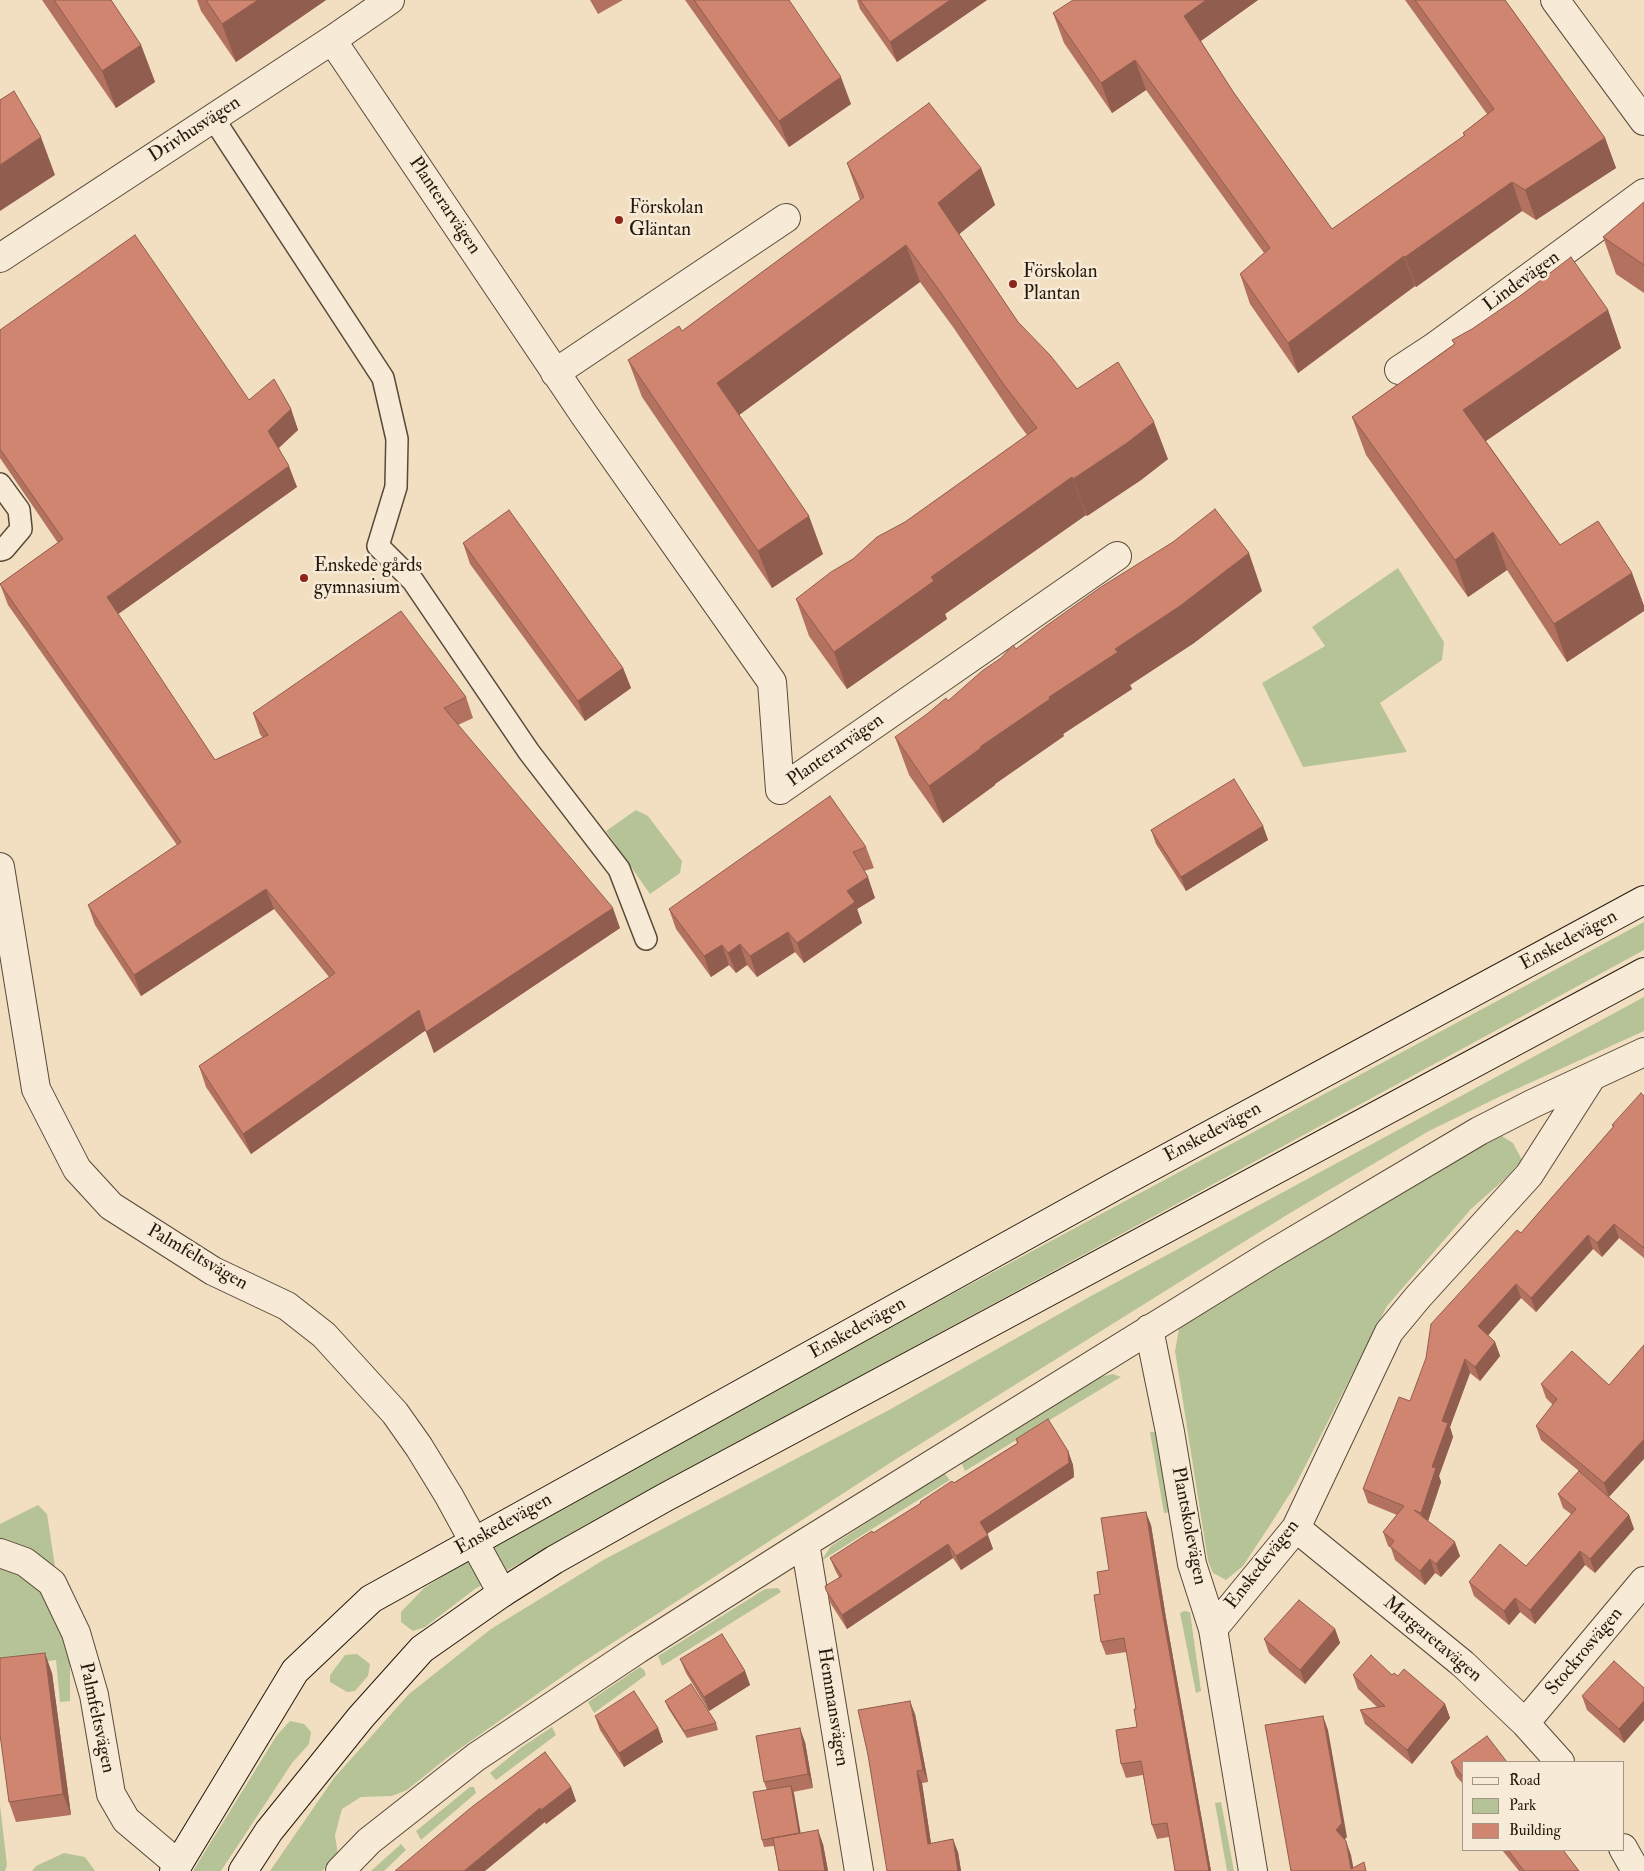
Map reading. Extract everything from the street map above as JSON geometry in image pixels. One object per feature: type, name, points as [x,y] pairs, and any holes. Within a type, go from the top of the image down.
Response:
[{"type":"street","name":"Drivhusvägen","points":[[0,258],[390,0]]},
{"type":"street","points":[[1555,0],[1644,121]]},
{"type":"street","name":"Planterarvägen","points":[[332,40],[556,373],[772,682],[780,790],[1117,556]]},
{"type":"street","name":"Lindevägen","points":[[1399,370],[1434,347],[1644,193]]},
{"type":"street","points":[[556,373],[786,218]]},
{"type":"street","name":"Palmfeltsvägen","points":[[0,867],[36,1089],[77,1168],[111,1206],[212,1271],[287,1306],[324,1335],[395,1413],[419,1447],[475,1542],[502,1593]]},
{"type":"street","name":"Enskedevägen","points":[[176,1868],[295,1671],[371,1599],[1117,1185],[1644,900]]},
{"type":"street","points":[[243,1871],[269,1831],[361,1716],[422,1649],[502,1593],[554,1560],[664,1498],[1644,972]]},
{"type":"street","points":[[340,1871],[369,1841],[476,1757],[638,1649],[805,1543],[1149,1329],[1480,1131],[1532,1104],[1644,1052]]},
{"type":"street","name":"Enskedevägen","points":[[1213,1629],[1296,1528],[1389,1332],[1418,1297],[1529,1174],[1590,1078]]},
{"type":"street","name":"Plantskolevägen","points":[[1149,1329],[1170,1432],[1192,1564],[1213,1629],[1252,1871]]},
{"type":"street","name":"Margaretavägen","points":[[1296,1528],[1463,1664],[1525,1723],[1559,1761]]},
{"type":"street","name":"Hemmansvägen","points":[[805,1543],[859,1871]]},
{"type":"street","name":"Palmfeltsvägen","points":[[0,1553],[25,1562],[52,1583],[76,1633],[94,1695],[111,1794],[126,1820],[176,1868]]},
{"type":"street","name":"Stockrosvägen","points":[[1525,1723],[1644,1581]]},
{"type":"street","points":[[1624,1850],[1636,1871]]},
{"type":"lane","points":[[213,118],[383,378],[397,439],[396,487],[378,546],[412,581],[529,752],[619,869],[646,940]]},
{"type":"lane","points":[[0,484],[19,510],[21,529],[4,549],[0,550]]},
{"type":"green space","points":[[1398,568],[1444,642],[1442,660],[1380,703],[1407,752],[1303,767],[1262,683],[1325,646],[1312,627]]},
{"type":"green space","points":[[636,810],[648,816],[682,861],[680,873],[650,894],[606,831]]},
{"type":"green space","points":[[1644,922],[1644,950],[586,1525],[475,1589],[425,1627],[413,1631],[401,1622],[401,1612],[424,1588],[534,1519]]},
{"type":"green space","points":[[1644,997],[1644,1031],[1429,1131],[1290,1213],[893,1461],[580,1664],[448,1757],[407,1790],[392,1796],[361,1797],[342,1809],[335,1835],[338,1855],[322,1871],[270,1871],[334,1778],[409,1694],[491,1629],[605,1559],[889,1410],[1091,1296]]},
{"type":"green space","points":[[1502,1136],[1513,1143],[1522,1160],[1506,1178],[1471,1209],[1387,1306],[1296,1484],[1272,1522],[1243,1566],[1226,1580],[1213,1573],[1208,1561],[1175,1351],[1179,1329],[1207,1307],[1466,1153]]},
{"type":"green space","points":[[1113,1374],[1121,1377],[965,1471],[961,1462],[1099,1377]]},
{"type":"green space","points":[[1150,1432],[1156,1432],[1171,1512],[1164,1513]]},
{"type":"green space","points":[[944,1473],[950,1480],[821,1561],[831,1546]]},
{"type":"green space","points":[[38,1505],[47,1514],[70,1664],[70,1701],[60,1702],[56,1660],[0,1667],[0,1524]]},
{"type":"green space","points":[[778,1588],[781,1592],[662,1666],[658,1656],[765,1589]]},
{"type":"green space","points":[[1184,1611],[1190,1612],[1201,1691],[1196,1693],[1180,1613]]},
{"type":"green space","points":[[357,1654],[370,1664],[368,1676],[355,1691],[347,1692],[330,1682],[330,1675],[345,1655]]},
{"type":"green space","points":[[640,1667],[646,1675],[594,1713],[588,1702]]},
{"type":"green space","points":[[290,1721],[304,1724],[311,1732],[309,1744],[292,1763],[221,1871],[193,1871],[277,1735]]},
{"type":"green space","points":[[552,1727],[556,1735],[496,1780],[490,1773],[522,1747]]},
{"type":"green space","points":[[470,1787],[474,1787],[476,1793],[421,1840],[416,1831]]},
{"type":"green space","points":[[1221,1802],[1234,1871],[1227,1871],[1215,1803]]},
{"type":"green space","points":[[0,1805],[7,1865],[5,1871],[0,1871]]},
{"type":"green space","points":[[401,1844],[406,1850],[384,1871],[371,1871]]},
{"type":"green space","points":[[64,1853],[85,1857],[95,1871],[32,1871],[36,1866]]},
{"type":"building","points":[[54,0],[111,0],[141,45],[102,71]]},
{"type":"building","points":[[206,0],[258,0],[222,24]]},
{"type":"building","points":[[694,0],[789,0],[841,77],[779,121]]},
{"type":"building","points":[[860,0],[950,0],[890,42]]},
{"type":"building","points":[[1073,0],[1206,0],[1184,16],[1234,93],[1332,229],[1465,135],[1463,133],[1494,109],[1415,0],[1505,0],[1605,138],[1525,190],[1512,182],[1404,256],[1288,343],[1240,274],[1270,248],[1135,60],[1101,83],[1053,13]]},
{"type":"building","points":[[14,91],[41,137],[0,165],[0,100]]},
{"type":"building","points":[[929,103],[981,168],[938,203],[1018,322],[1050,355],[1077,389],[1118,362],[1154,422],[1127,443],[1073,479],[1072,477],[931,577],[934,581],[834,652],[796,599],[831,572],[853,559],[877,537],[905,522],[1037,428],[1004,385],[906,245],[717,383],[809,516],[758,551],[628,360],[679,326],[682,331],[864,197],[847,163]]},
{"type":"building","points":[[1644,202],[1644,265],[1603,237]]},
{"type":"building","points":[[135,235],[249,400],[274,379],[291,409],[268,431],[289,466],[107,597],[215,760],[268,735],[253,713],[401,611],[466,697],[444,708],[613,908],[426,1032],[419,1010],[243,1134],[199,1066],[335,973],[266,889],[134,975],[88,905],[181,842],[0,584],[63,539],[0,449],[0,330]]},
{"type":"building","points":[[1571,257],[1608,310],[1463,410],[1560,545],[1598,521],[1632,573],[1554,624],[1493,532],[1455,560],[1352,417],[1455,344],[1452,340],[1472,329],[1520,296]]},
{"type":"building","points":[[1215,509],[1249,553],[1180,606],[1115,649],[1118,652],[1049,697],[1050,699],[980,747],[929,786],[895,737],[946,698],[948,701],[982,671],[1001,658],[1013,645],[1016,649],[1101,587],[1173,542]]},
{"type":"building","points":[[509,510],[623,668],[578,701],[463,543]]},
{"type":"building","points":[[1234,779],[1263,826],[1181,877],[1151,830]]},
{"type":"building","points":[[830,796],[866,847],[853,852],[868,877],[847,891],[855,902],[797,943],[788,932],[750,956],[740,944],[728,953],[722,945],[704,956],[669,909]]},
{"type":"building","points":[[1641,1093],[1644,1096],[1644,1248],[1614,1224],[1597,1243],[1588,1235],[1531,1298],[1516,1284],[1478,1326],[1495,1342],[1475,1367],[1465,1359],[1442,1421],[1448,1423],[1432,1467],[1436,1468],[1421,1513],[1414,1510],[1455,1542],[1436,1564],[1430,1559],[1420,1571],[1390,1546],[1394,1541],[1383,1532],[1404,1506],[1363,1489],[1399,1397],[1410,1401],[1426,1358],[1431,1324],[1517,1230],[1521,1233]]},
{"type":"building","points":[[1644,1345],[1644,1439],[1604,1483],[1536,1426],[1557,1399],[1541,1384],[1572,1351],[1609,1385]]},
{"type":"building","points":[[1048,1419],[1068,1451],[1069,1463],[980,1522],[988,1535],[956,1556],[948,1544],[842,1615],[825,1586],[842,1576],[830,1558],[921,1503],[952,1481],[954,1483],[1018,1443],[1016,1439]]},
{"type":"building","points":[[1579,1471],[1629,1515],[1590,1559],[1580,1551],[1530,1610],[1515,1598],[1504,1611],[1469,1582],[1500,1544],[1526,1566],[1576,1509],[1558,1494]]},
{"type":"building","points":[[1146,1512],[1209,1871],[1175,1871],[1167,1823],[1152,1825],[1141,1761],[1121,1764],[1116,1730],[1137,1727],[1134,1709],[1136,1709],[1124,1638],[1101,1642],[1094,1595],[1100,1594],[1097,1572],[1109,1570],[1101,1518]]},
{"type":"building","points":[[1299,1600],[1335,1629],[1300,1670],[1264,1639]]},
{"type":"building","points":[[722,1634],[745,1671],[704,1697],[680,1659]]},
{"type":"building","points":[[45,1653],[63,1794],[9,1802],[0,1734],[0,1658]]},
{"type":"building","points":[[1371,1655],[1392,1675],[1394,1673],[1398,1676],[1404,1669],[1445,1704],[1407,1750],[1360,1710],[1385,1706],[1353,1675]]},
{"type":"building","points":[[1614,1661],[1644,1688],[1644,1701],[1619,1729],[1582,1696]]},
{"type":"building","points":[[691,1684],[716,1723],[684,1731],[665,1701]]},
{"type":"building","points":[[634,1691],[658,1728],[619,1753],[595,1716]]},
{"type":"building","points":[[910,1701],[923,1770],[917,1771],[928,1844],[953,1839],[958,1871],[887,1871],[868,1755],[858,1710]]},
{"type":"building","points":[[1323,1716],[1342,1823],[1336,1830],[1346,1841],[1351,1869],[1364,1862],[1366,1871],[1291,1871],[1265,1725]]},
{"type":"building","points":[[800,1728],[808,1774],[764,1782],[756,1736]]},
{"type":"building","points":[[1487,1736],[1506,1761],[1462,1761],[1462,1776],[1451,1762]]},
{"type":"building","points":[[545,1752],[571,1787],[541,1810],[540,1808],[464,1871],[395,1871],[473,1806]]},
{"type":"building","points":[[791,1786],[799,1833],[762,1840],[753,1792]]},
{"type":"building","points":[[818,1830],[825,1871],[779,1871],[773,1838]]},
{"type":"building","points":[[1509,1851],[1564,1851],[1579,1871],[1524,1871]]},
{"type":"place","name":"Förskolan Gläntan","points":[[619,220]]},
{"type":"place","name":"Förskolan Plantan","points":[[1013,284]]},
{"type":"place","name":"Enskede gårds gymnasium","points":[[304,578]]}]
